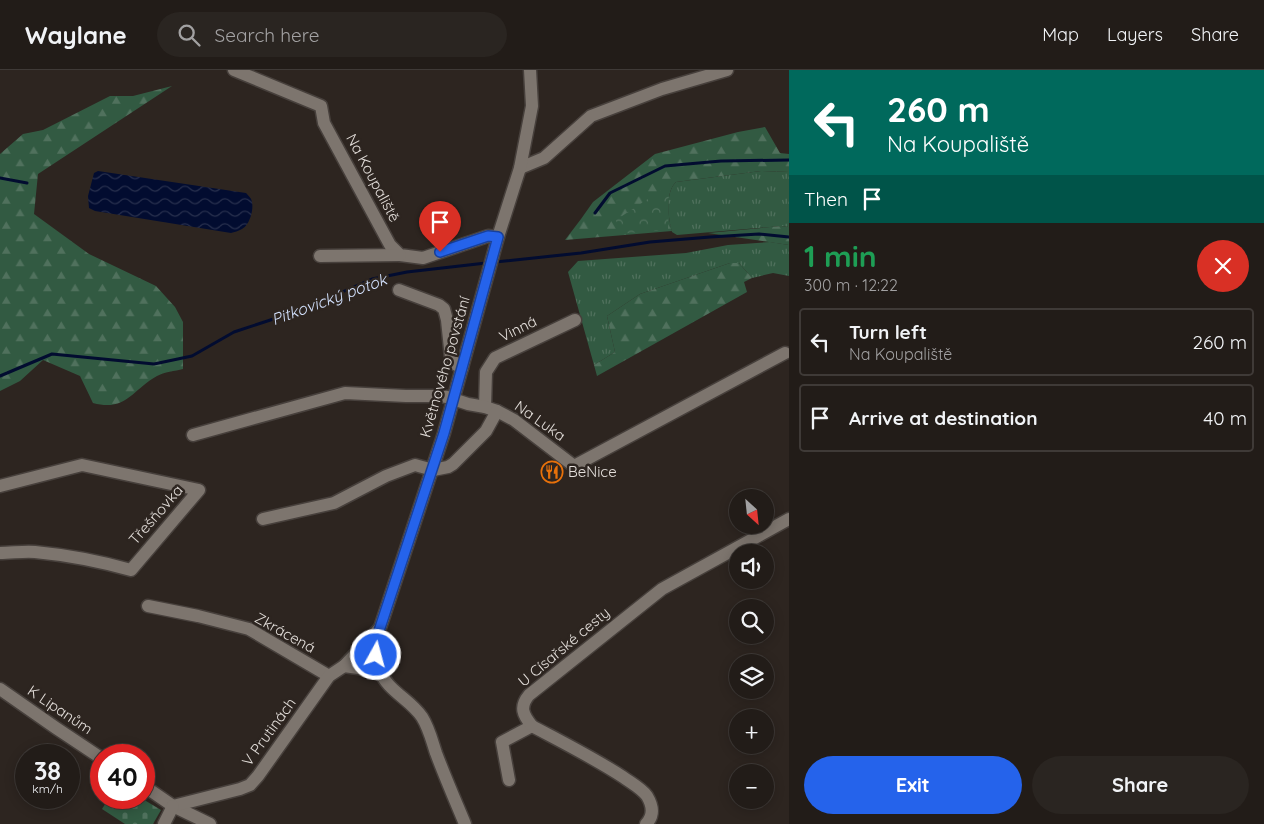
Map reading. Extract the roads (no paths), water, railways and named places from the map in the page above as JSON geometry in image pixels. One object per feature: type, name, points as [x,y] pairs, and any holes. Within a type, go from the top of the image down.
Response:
[{"type":"street","name":"Na Koupaliště","points":[[234,70],[321,106],[324,123],[390,245],[400,255]]},
{"type":"street","name":"Květnového povstání","points":[[465,824],[423,718],[408,701],[391,688],[380,671],[376,648],[377,637],[433,470],[497,241],[520,168],[532,106],[530,70]]},
{"type":"street","points":[[520,168],[544,158],[591,116],[662,89],[727,70]]},
{"type":"street","points":[[320,256],[400,255],[423,258],[488,236],[497,241]]},
{"type":"street","points":[[400,290],[439,305],[444,309],[450,358],[452,362],[462,368]]},
{"type":"street","name":"Vinná","points":[[491,409],[486,372],[495,358],[575,320]]},
{"type":"street","name":"Na Luka","points":[[194,435],[345,392],[439,396],[491,409],[514,420],[574,466],[785,353]]},
{"type":"street","points":[[263,519],[334,503],[386,476],[415,465],[433,470],[448,467],[486,431],[491,409]]},
{"type":"street","name":"Třešňovka","points":[[0,486],[82,465],[199,490],[131,570],[98,562],[32,552],[0,553]]},
{"type":"street","name":"U Císařské cesty","points":[[532,726],[525,717],[523,709],[529,695],[662,588],[789,519]]},
{"type":"street","name":"Zkrácená","points":[[148,606],[195,615],[249,629],[329,676]]},
{"type":"street","name":"V Prutinách","points":[[173,806],[250,785],[329,676],[344,666],[380,628]]},
{"type":"street","points":[[344,666],[380,671]]},
{"type":"street","name":"K Lipanům","points":[[0,689],[90,751]]},
{"type":"street","points":[[509,780],[502,742],[532,726],[610,768],[639,788],[647,797],[652,807],[652,815],[646,824]]},
{"type":"street","points":[[155,794],[173,806],[210,824]]},
{"type":"street","points":[[164,824],[173,806]]},
{"type":"water","points":[[98,171],[246,193],[252,202],[251,216],[245,227],[231,233],[95,211],[89,208],[88,196],[94,173]]},
{"type":"waterway","points":[[595,213],[610,193],[665,166],[721,161],[789,160]]},
{"type":"waterway","points":[[0,178],[27,183]]},
{"type":"waterway","name":"Pitkovický potok","points":[[495,262],[581,253],[650,242],[759,234],[789,237]]},
{"type":"waterway","name":"Pitkovický potok","points":[[0,376],[52,354],[154,364],[192,356],[234,332],[301,310],[372,279],[407,272],[486,263]]},
{"type":"place","name":"BeNice","points":[[552,472]]}]
